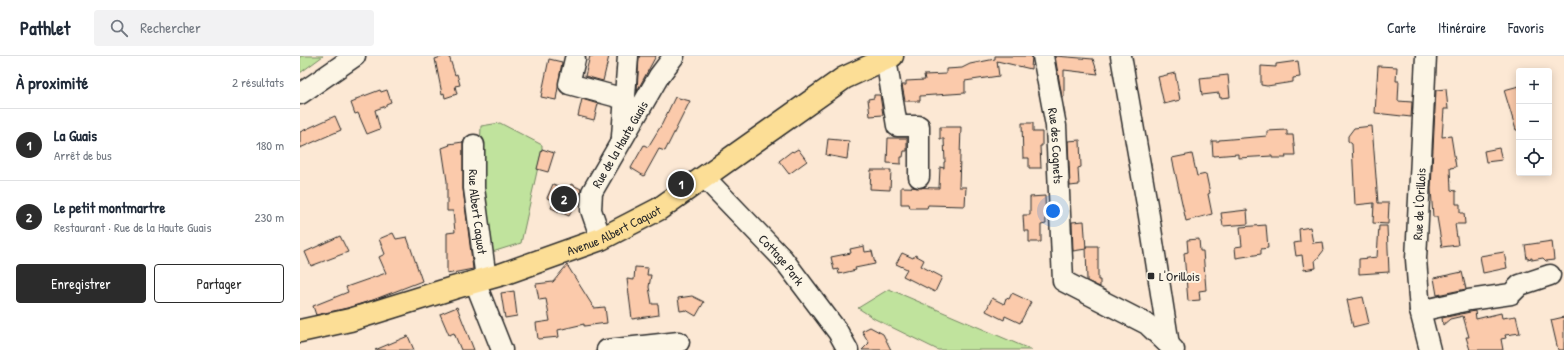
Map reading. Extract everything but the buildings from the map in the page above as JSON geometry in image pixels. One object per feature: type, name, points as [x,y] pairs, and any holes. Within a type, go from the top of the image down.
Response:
[{"type":"main road","name":"Avenue Albert Caquot","points":[[300,331],[350,320],[504,274],[601,239],[659,209],[844,78],[889,57]]},
{"type":"street","points":[[300,94],[355,56]]},
{"type":"street","points":[[621,141],[628,56]]},
{"type":"street","name":"Rue de la Haute Guais","points":[[601,239],[592,210],[592,192],[659,76],[674,56]]},
{"type":"street","name":"Rue des Cognets","points":[[1043,56],[1056,126],[1064,281],[1147,324],[1171,348]]},
{"type":"street","name":"Rue des Cognets","points":[[1121,56],[1171,348]]},
{"type":"street","name":"Rue de l'Orillois","points":[[1426,56],[1416,259],[1420,311],[1430,350]]},
{"type":"street","points":[[889,57],[897,126],[919,126],[919,177]]},
{"type":"street","points":[[575,59],[570,84],[625,99]]},
{"type":"street","name":"Rue Albert Caquot","points":[[474,145],[474,188],[480,280],[502,350]]},
{"type":"street","name":"Cottage Park","points":[[704,178],[783,259],[838,332],[848,350]]},
{"type":"street","points":[[1420,311],[1469,300],[1511,294],[1520,285],[1550,275]]},
{"type":"street","points":[[607,350],[678,342]]},
{"type":"green space","points":[[300,56],[323,56],[300,73]]},
{"type":"green space","points":[[500,123],[542,145],[542,149],[521,243],[486,254],[479,184],[481,126]]},
{"type":"green space","points":[[889,289],[1032,350],[938,350],[875,319],[858,308]]},
{"type":"place","name":"La Guais","points":[[681,184]]},
{"type":"place","name":"Le petit montmartre","points":[[564,199]]},
{"type":"place","name":"L'Orillois","points":[[1151,276]]}]
